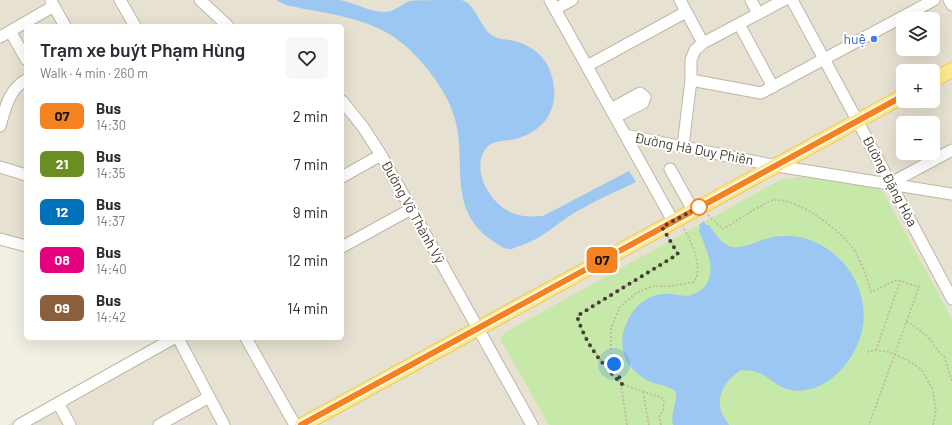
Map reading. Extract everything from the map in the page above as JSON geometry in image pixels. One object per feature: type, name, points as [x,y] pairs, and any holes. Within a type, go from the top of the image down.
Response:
[{"type":"main road","points":[[940,76],[952,70]]},
{"type":"main road","points":[[302,425],[478,328],[672,224],[697,208],[777,166],[857,120],[896,100]]},
{"type":"street","points":[[120,0],[134,24]]},
{"type":"street","points":[[200,0],[226,24]]},
{"type":"street","points":[[572,0],[552,5],[613,113],[672,224]]},
{"type":"street","points":[[680,0],[704,43]]},
{"type":"street","points":[[751,0],[758,14]]},
{"type":"street","points":[[683,146],[691,80],[691,60],[695,50],[704,43],[784,0]]},
{"type":"street","name":"Đường Đặng Hòa","points":[[792,0],[952,299]]},
{"type":"street","points":[[691,80],[761,93],[934,0]]},
{"type":"street","points":[[949,0],[952,5]]},
{"type":"street","points":[[0,37],[52,3],[64,24]]},
{"type":"street","points":[[587,66],[686,12]]},
{"type":"street","points":[[739,24],[773,87]]},
{"type":"street","points":[[10,31],[24,56]]},
{"type":"street","points":[[0,126],[10,96],[16,87],[24,81]]},
{"type":"street","name":"Đường Võ Thành Vỹ","points":[[344,103],[363,127],[381,155],[532,425]]},
{"type":"street","name":"Đường Hà Duy Phiên","points":[[625,135],[777,166],[891,183],[952,194]]},
{"type":"street","points":[[891,183],[952,150]]},
{"type":"street","points":[[344,176],[381,155]]},
{"type":"street","points":[[0,167],[24,174]]},
{"type":"street","points":[[670,169],[697,208]]},
{"type":"street","points":[[344,246],[411,209]]},
{"type":"street","points":[[0,238],[24,245]]},
{"type":"street","points":[[19,425],[170,340]]},
{"type":"street","points":[[179,340],[224,425]]},
{"type":"street","points":[[247,340],[295,425]]},
{"type":"street","points":[[159,425],[209,397]]},
{"type":"street","points":[[58,403],[70,425]]},
{"type":"path","points":[[697,208],[723,229],[772,200],[805,208],[823,220],[853,249],[865,272],[871,292],[897,280],[919,287],[869,425]]},
{"type":"path","points":[[661,425],[659,417],[663,410],[664,400],[660,397],[622,384],[611,373],[592,348],[582,331],[577,316],[678,254],[672,224]]},
{"type":"path","points":[[627,425],[622,384],[611,354],[611,328],[620,307],[636,293],[654,286],[671,286],[694,282],[698,276],[697,264],[691,243],[672,224]]},
{"type":"path","points":[[876,350],[900,281]]},
{"type":"path","points":[[906,322],[913,325],[927,336],[944,356],[952,381]]},
{"type":"path","points":[[867,352],[876,350],[888,352],[905,358],[921,369],[932,388],[936,409],[933,425]]},
{"type":"path","points":[[643,392],[649,425]]},
{"type":"shaded area","points":[[0,0],[952,0],[952,425],[7,425],[160,340],[344,340],[344,24],[24,24],[24,251],[0,244]]},
{"type":"green space","points":[[805,176],[872,186],[883,192],[952,319],[952,425],[549,425],[500,339],[504,333],[780,180]]},
{"type":"water","points":[[276,0],[339,0],[380,12],[393,10],[410,1],[461,0],[466,2],[475,11],[490,34],[497,38],[527,45],[541,56],[548,66],[554,90],[554,101],[551,112],[545,121],[527,135],[493,143],[487,147],[482,155],[480,164],[481,173],[488,191],[494,199],[508,211],[521,215],[543,216],[629,171],[636,182],[582,209],[528,243],[512,249],[497,244],[476,226],[468,212],[463,197],[461,182],[458,132],[451,106],[436,80],[416,56],[395,38],[366,23],[350,18],[286,5]]},
{"type":"water","points":[[704,221],[706,225],[709,225],[725,244],[732,247],[746,246],[765,239],[784,236],[806,239],[823,246],[837,256],[849,270],[857,285],[863,302],[864,320],[860,338],[852,356],[845,366],[826,383],[808,390],[795,391],[779,386],[757,372],[741,370],[727,382],[721,392],[721,411],[729,425],[673,425],[672,417],[676,401],[676,392],[666,386],[648,381],[632,368],[624,355],[622,347],[623,334],[632,313],[648,298],[655,295],[666,294],[689,296],[701,290],[707,284],[710,277],[710,261],[699,231],[699,225]]},
{"type":"bus line","name":"07","points":[[301,425],[896,100]]},
{"type":"place","name":"huệ","points":[[874,39]]},
{"type":"route","points":[[614,364],[622,384],[611,373],[592,348],[582,331],[577,316],[678,254],[662,227],[701,206],[699,207]]}]
